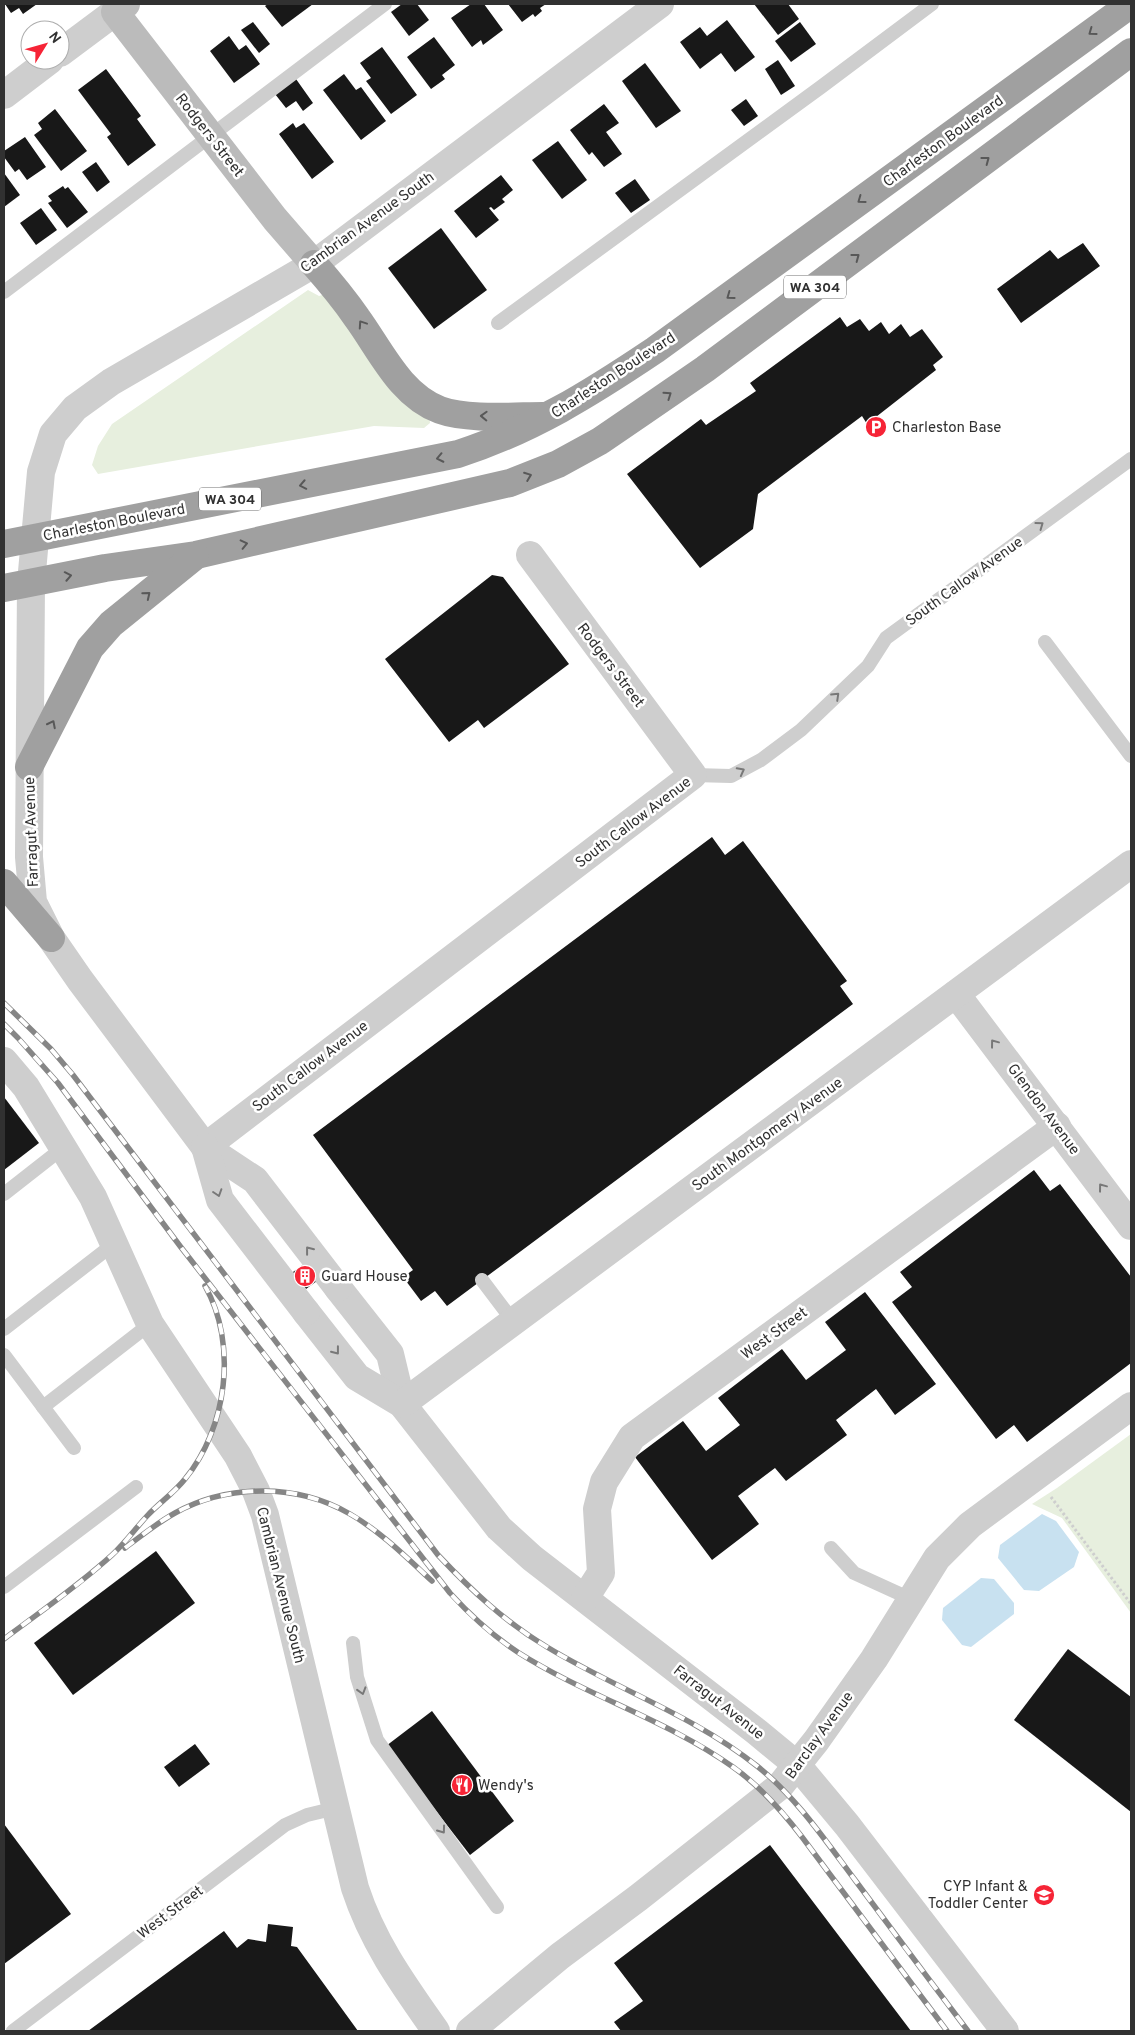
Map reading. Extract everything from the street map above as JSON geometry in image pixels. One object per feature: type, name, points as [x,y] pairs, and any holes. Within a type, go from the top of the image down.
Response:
[{"type":"highway","name":"Charleston Boulevard","points":[[4,544],[458,454],[494,442],[596,390],[677,334],[1131,4]]},
{"type":"highway","name":"WA 304","points":[[4,588],[105,568],[196,555],[510,483],[558,464],[600,441],[706,368],[1131,52]]},
{"type":"highway","points":[[314,264],[357,318],[395,374],[411,393],[440,410],[466,415],[550,415]]},
{"type":"highway","points":[[29,767],[90,648],[110,624],[196,555]]},
{"type":"highway","points":[[4,883],[51,938]]},
{"type":"main road","name":"Rodgers Street","points":[[116,7],[209,135],[274,219],[314,264]]},
{"type":"street","name":"Cambrian Avenue South","points":[[31,583],[41,472],[52,434],[74,408],[111,382],[314,264],[660,4]]},
{"type":"street","points":[[70,45],[116,7]]},
{"type":"street","points":[[4,95],[37,70]]},
{"type":"street","name":"Rodgers Street","points":[[530,555],[693,775]]},
{"type":"street","name":"Farragut Avenue","points":[[31,583],[29,857],[34,902],[51,938],[205,1146],[254,1180],[390,1354],[402,1404]]},
{"type":"street","name":"South Callow Avenue","points":[[205,1146],[693,775]]},
{"type":"street","name":"South Montgomery Avenue","points":[[402,1404],[1131,864]]},
{"type":"street","name":"Glendon Avenue","points":[[956,994],[1131,1226]]},
{"type":"street","name":"Cambrian Avenue South","points":[[4,1061],[26,1087],[93,1196],[150,1324],[238,1456],[256,1491],[265,1515],[355,1888],[364,1914],[393,1970],[436,2031]]},
{"type":"street","name":"West Street","points":[[585,1598],[601,1573],[597,1509],[604,1482],[632,1437],[1057,1126]]},
{"type":"street","name":"Farragut Avenue","points":[[205,1146],[220,1200],[357,1378],[402,1404],[499,1528],[532,1558],[798,1765],[847,1825],[1005,2031]]},
{"type":"street","name":"Barclay Avenue","points":[[470,2031],[560,1956],[638,1898],[780,1786],[798,1765],[874,1659],[937,1558],[970,1525],[1131,1406]]},
{"type":"lane","points":[[4,292],[209,135],[385,4]]},
{"type":"lane","points":[[498,324],[821,88],[932,4]]},
{"type":"lane","name":"South Callow Avenue","points":[[693,775],[731,776],[761,760],[801,730],[868,666],[886,638],[1131,458]]},
{"type":"lane","points":[[1045,642],[1131,756]]},
{"type":"lane","points":[[4,1194],[64,1147]]},
{"type":"lane","points":[[4,1329],[115,1244]]},
{"type":"lane","points":[[482,1280],[513,1320]]},
{"type":"lane","points":[[43,1407],[150,1324]]},
{"type":"lane","points":[[4,1355],[74,1448]]},
{"type":"lane","points":[[4,1587],[136,1487]]},
{"type":"lane","points":[[831,1548],[854,1573],[911,1599]]},
{"type":"lane","points":[[353,1643],[358,1677],[377,1740],[497,1906]]},
{"type":"lane","name":"West Street","points":[[13,2031],[285,1825],[307,1815],[336,1808]]},
{"type":"path","points":[[1022,1487],[1052,1498],[1131,1604]]},
{"type":"green space","points":[[308,290],[319,296],[329,293],[429,414],[430,423],[424,428],[374,426],[98,474],[92,465],[98,446],[112,424]]},
{"type":"green space","points":[[1131,1434],[1131,1613],[1062,1518],[1032,1504]]},
{"type":"water","points":[[1042,1514],[1056,1521],[1079,1552],[1074,1567],[1039,1591],[1024,1590],[998,1558],[1000,1545]]},
{"type":"water","points":[[981,1578],[994,1579],[1014,1603],[1014,1614],[971,1647],[962,1645],[942,1620],[943,1608]]},
{"type":"building","points":[[5,4],[37,4],[23,14],[19,8],[11,13]]},
{"type":"building","points":[[268,4],[313,4],[282,27],[265,6]]},
{"type":"building","points":[[402,4],[417,4],[429,20],[409,36],[391,12]]},
{"type":"building","points":[[471,4],[484,4],[503,30],[483,45],[481,40],[472,47],[451,18]]},
{"type":"building","points":[[508,4],[546,4],[540,8],[542,11],[535,17],[533,14],[522,22]]},
{"type":"building","points":[[754,4],[788,4],[799,19],[778,35]]},
{"type":"building","points":[[727,20],[755,57],[735,72],[721,53],[700,69],[680,42],[700,27],[707,36]]},
{"type":"building","points":[[253,22],[270,44],[259,53],[241,30]]},
{"type":"building","points":[[800,22],[816,44],[791,62],[775,41]]},
{"type":"building","points":[[229,36],[239,50],[246,45],[260,64],[234,83],[210,51]]},
{"type":"building","points":[[434,37],[455,65],[442,75],[445,79],[431,89],[407,57]]},
{"type":"building","points":[[382,47],[417,95],[391,114],[366,81],[371,78],[360,63]]},
{"type":"building","points":[[778,60],[795,86],[781,95],[765,69]]},
{"type":"building","points":[[645,63],[681,111],[656,128],[622,81]]},
{"type":"building","points":[[106,69],[141,116],[137,119],[156,145],[128,166],[107,137],[111,134],[78,90]]},
{"type":"building","points":[[344,74],[356,90],[361,87],[386,121],[361,140],[323,90]]},
{"type":"building","points":[[296,79],[313,103],[303,111],[296,101],[286,108],[275,94]]},
{"type":"building","points":[[746,99],[758,116],[744,126],[731,110]]},
{"type":"building","points":[[604,104],[619,123],[606,132],[622,154],[604,167],[592,152],[589,155],[570,130]]},
{"type":"building","points":[[55,109],[87,151],[61,171],[34,135],[42,129],[38,123]]},
{"type":"building","points":[[293,123],[296,128],[304,123],[334,162],[312,179],[279,134]]},
{"type":"building","points":[[25,137],[46,167],[27,180],[19,169],[15,172],[4,157],[4,151]]},
{"type":"building","points":[[558,141],[587,180],[562,199],[532,160]]},
{"type":"building","points":[[96,162],[110,182],[97,192],[82,172]]},
{"type":"building","points":[[4,173],[20,195],[4,207]]},
{"type":"building","points":[[501,175],[513,190],[502,199],[505,202],[494,210],[491,207],[489,208],[499,220],[476,238],[454,211]]},
{"type":"building","points":[[635,179],[650,200],[631,213],[615,193]]},
{"type":"building","points":[[63,186],[65,189],[68,187],[88,212],[67,228],[48,203],[52,201],[48,196]]},
{"type":"building","points":[[41,208],[57,230],[36,245],[20,223]]},
{"type":"building","points":[[441,228],[487,290],[434,329],[388,268]]},
{"type":"building","points":[[1083,243],[1100,266],[1021,323],[997,289],[1050,250],[1058,259]]},
{"type":"building","points":[[840,317],[847,327],[860,319],[869,331],[881,322],[889,334],[901,324],[910,337],[922,329],[943,357],[933,365],[936,370],[867,424],[862,416],[758,494],[753,529],[700,568],[627,474],[701,419],[706,425],[756,391],[750,383]]},
{"type":"building","points":[[492,575],[503,577],[569,664],[484,728],[478,720],[449,742],[385,659]]},
{"type":"building","points":[[712,837],[725,855],[743,841],[847,981],[840,986],[853,1004],[447,1306],[435,1291],[421,1301],[403,1277],[413,1270],[313,1135]]},
{"type":"building","points":[[4,1097],[39,1143],[4,1170]]},
{"type":"building","points":[[1034,1170],[1050,1191],[1060,1184],[1131,1277],[1131,1363],[1027,1442],[1014,1425],[996,1439],[892,1302],[912,1287],[900,1272]]},
{"type":"building","name":"Guard House","points":[[304,1264],[317,1281],[306,1289],[293,1272]]},
{"type":"building","points":[[865,1292],[936,1384],[895,1415],[876,1389],[836,1420],[847,1435],[786,1481],[775,1468],[738,1496],[759,1524],[712,1560],[635,1457],[683,1421],[706,1451],[740,1425],[718,1398],[782,1349],[806,1380],[846,1350],[825,1322]]},
{"type":"building","points":[[156,1551],[195,1603],[73,1695],[34,1643]]},
{"type":"building","points":[[1068,1649],[1131,1697],[1131,1812],[1014,1720]]},
{"type":"building","points":[[432,1711],[514,1821],[470,1855],[386,1746]]},
{"type":"building","points":[[195,1744],[210,1764],[179,1787],[164,1767]]},
{"type":"building","points":[[4,1824],[71,1914],[4,1964]]},
{"type":"building","points":[[770,1845],[911,2031],[621,2031],[614,2022],[643,2001],[614,1963]]},
{"type":"building","points":[[268,1924],[293,1927],[291,1946],[297,1947],[358,2031],[88,2031],[224,1931],[237,1948],[248,1939],[266,1942]]},
{"type":"railway","points":[[4,1003],[51,1049],[73,1075],[438,1555],[489,1605],[517,1627],[573,1662],[707,1732],[732,1748],[771,1778],[785,1791],[821,1835],[968,2031]]},
{"type":"railway","points":[[4,1024],[58,1083],[180,1246],[450,1593],[491,1633],[519,1653],[572,1682],[681,1735],[708,1750],[752,1782],[778,1808],[802,1837],[947,2031]]},
{"type":"railway","points":[[4,1639],[112,1555],[147,1516],[181,1484],[199,1458],[210,1435],[218,1411],[223,1385],[224,1359],[222,1333],[215,1309],[205,1286]]},
{"type":"railway","points":[[125,1548],[168,1517],[196,1503],[240,1492],[285,1492],[329,1504],[350,1514],[382,1536],[432,1581]]},
{"type":"place","name":"Charleston Base","points":[[876,427]]},
{"type":"place","name":"Guard House","points":[[305,1276]]},
{"type":"place","name":"Wendy's","points":[[462,1785]]},
{"type":"place","name":"CYP Infant & Toddler Center","points":[[1044,1895]]}]
